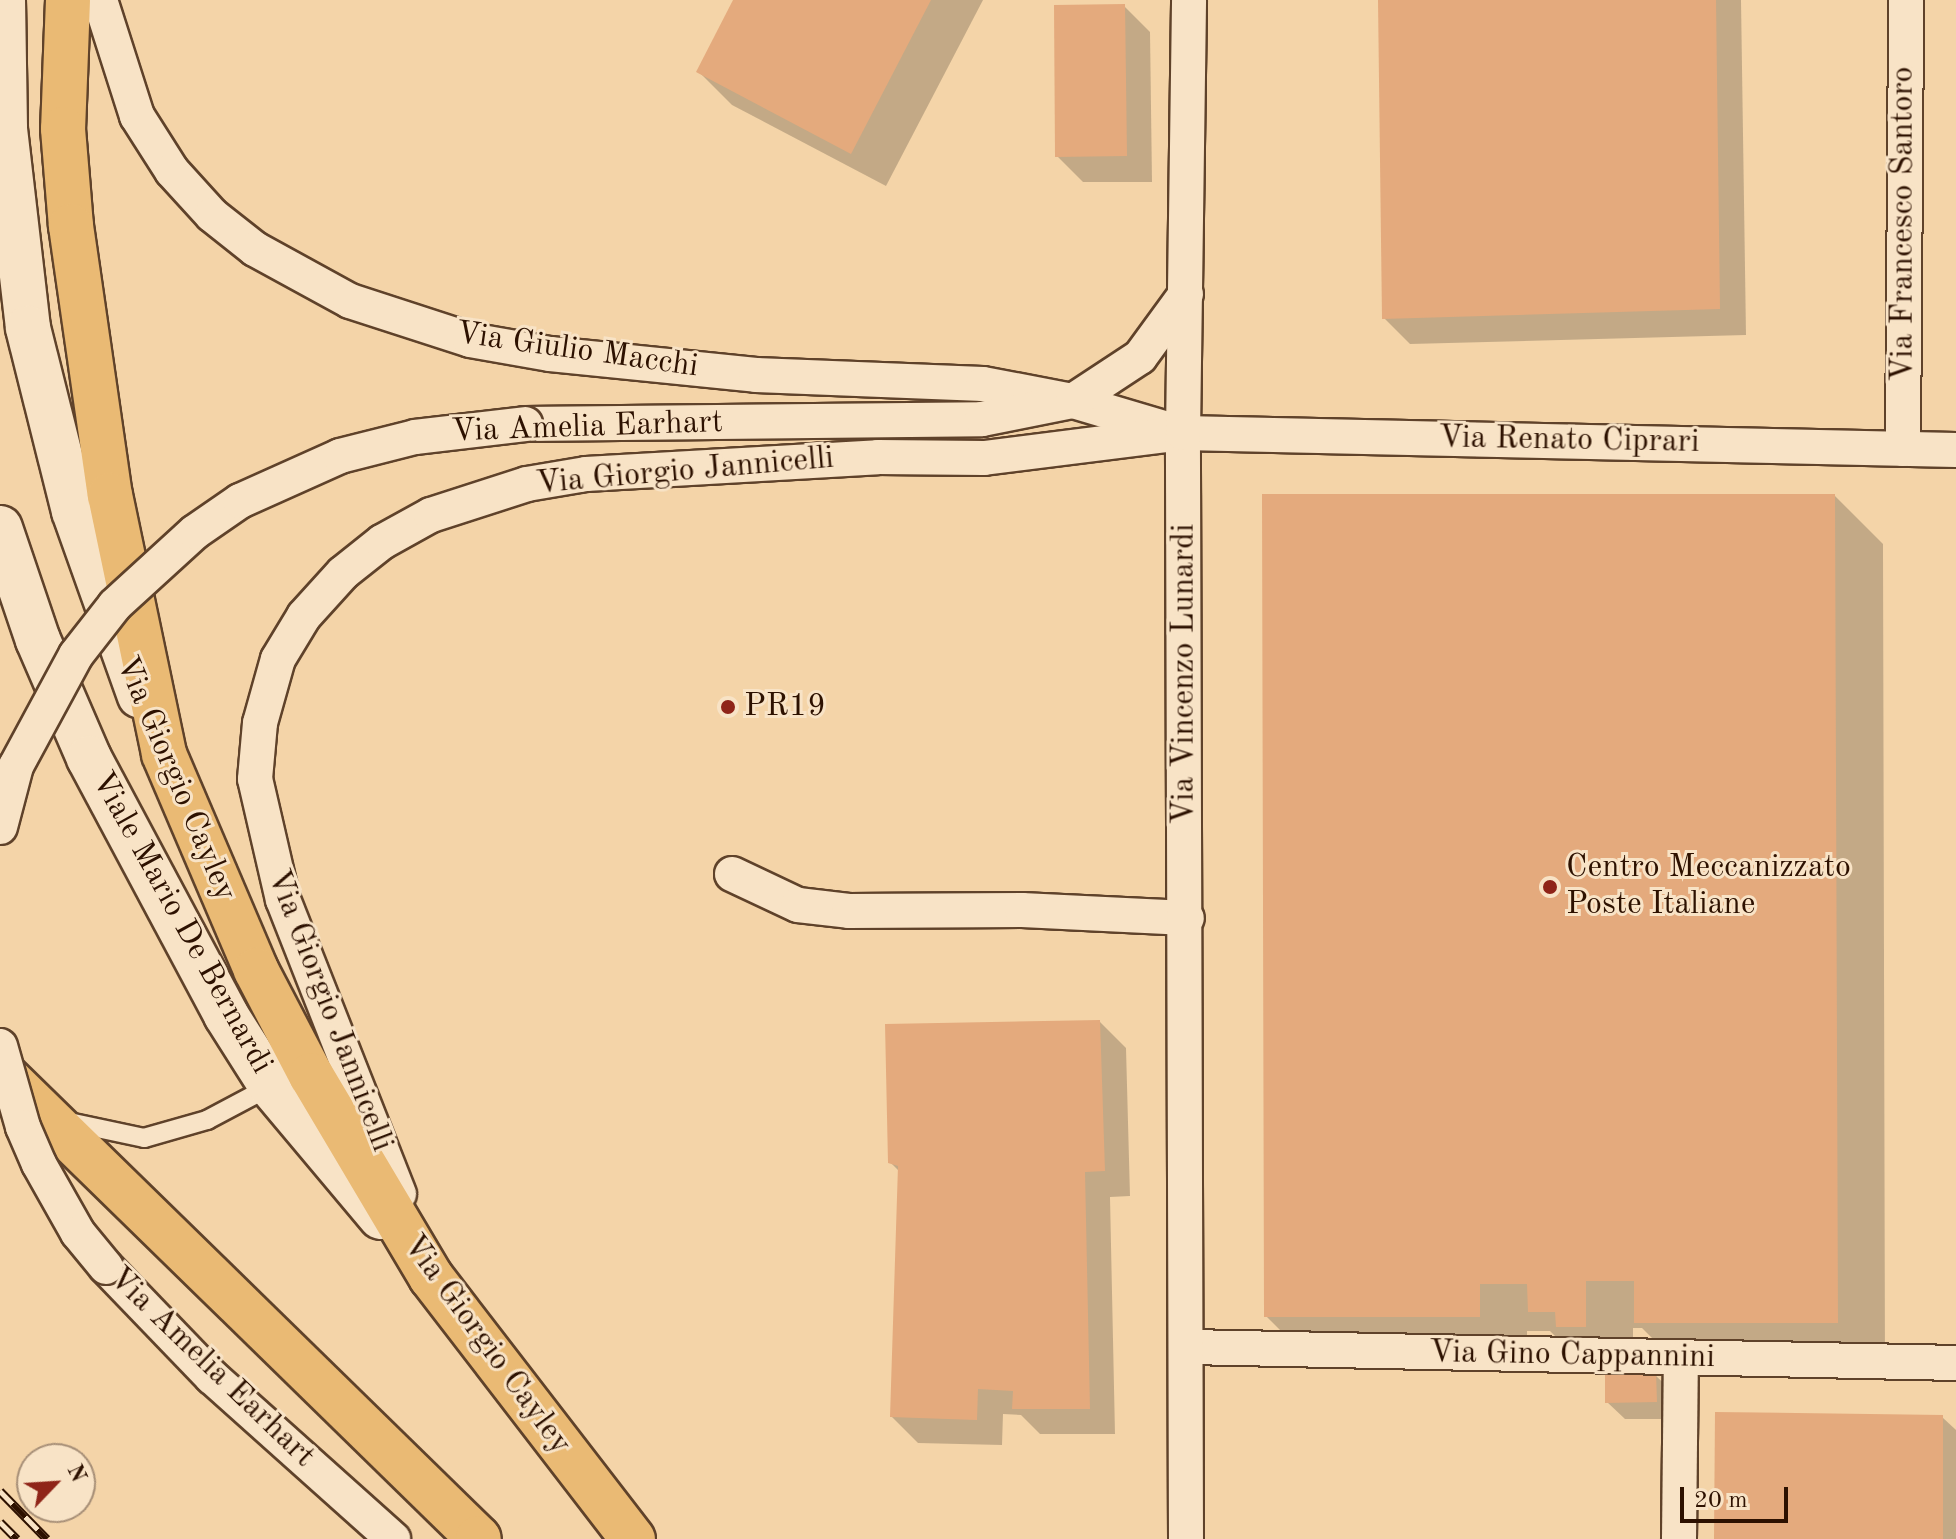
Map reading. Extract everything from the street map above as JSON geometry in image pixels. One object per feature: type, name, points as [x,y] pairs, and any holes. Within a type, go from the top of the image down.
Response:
[{"type":"main road","name":"Via Giorgio Cayley","points":[[3,0],[5,129],[28,328],[74,511],[114,632],[256,970],[347,1139],[431,1277],[633,1539]]},
{"type":"main road","points":[[68,0],[63,129],[71,226],[110,495],[164,754]]},
{"type":"main road","name":"Viale Mario De Bernardi","points":[[0,528],[38,640],[89,758],[218,1001],[271,1086],[431,1277]]},
{"type":"main road","points":[[0,1071],[478,1538]]},
{"type":"street","name":"Via Giulio Macchi","points":[[100,0],[137,116],[172,171],[212,215],[255,249],[350,301],[470,340],[550,354],[756,375],[983,384],[1073,401],[1183,433]]},
{"type":"street","name":"Via Vincenzo Lunardi","points":[[1186,1539],[1187,918],[1183,433],[1189,0]]},
{"type":"street","name":"Via Francesco Santoro","points":[[1903,449],[1906,0]]},
{"type":"street","points":[[1073,401],[1140,357],[1186,294]]},
{"type":"street","name":"Via Amelia Earhart","points":[[0,827],[16,766],[76,655],[154,564],[195,532],[293,474],[340,456],[415,437],[525,424],[982,419],[1073,401]]},
{"type":"street","name":"Via Renato Ciprari","points":[[1183,433],[1956,450]]},
{"type":"street","name":"Via Giorgio Jannicelli","points":[[431,1277],[283,900],[265,836],[255,779],[260,723],[278,659],[314,605],[382,542],[431,515],[527,484],[686,466],[878,457],[984,458],[1183,433]]},
{"type":"street","points":[[732,874],[798,905],[849,911],[1022,910],[1187,918]]},
{"type":"street","name":"Via Amelia Earhart","points":[[0,1046],[23,1127],[39,1164],[78,1233],[106,1267],[212,1377],[393,1539]]},
{"type":"street","name":"Via Gino Cappannini","points":[[1188,1347],[1956,1363]]},
{"type":"street","points":[[1679,1539],[1681,1359]]},
{"type":"lane","points":[[37,1108],[79,1126],[144,1138],[207,1120],[271,1086]]},
{"type":"building","points":[[733,0],[931,0],[851,154],[696,72]]},
{"type":"building","points":[[1378,0],[1716,0],[1720,309],[1382,319]]},
{"type":"building","points":[[1125,4],[1127,156],[1055,157],[1054,5]]},
{"type":"building","name":"Centro Meccanizzato Poste Italiane","points":[[1262,494],[1835,494],[1838,1323],[1634,1323],[1634,1281],[1586,1281],[1586,1327],[1556,1327],[1555,1312],[1528,1312],[1527,1284],[1480,1284],[1480,1317],[1264,1317]]},
{"type":"building","points":[[1100,1020],[1105,1171],[1085,1172],[1090,1409],[1012,1409],[1013,1391],[978,1389],[977,1420],[890,1417],[898,1166],[888,1163],[885,1024]]},
{"type":"building","points":[[1605,1373],[1656,1373],[1657,1402],[1605,1403]]},
{"type":"building","points":[[1715,1412],[1943,1415],[1943,1539],[1714,1539]]},
{"type":"railway","points":[[0,1491],[47,1539]]},
{"type":"railway","points":[[0,1522],[17,1539]]},
{"type":"place","name":"PR19","points":[[728,707]]},
{"type":"place","name":"Centro Meccanizzato Poste Italiane","points":[[1550,887]]}]
